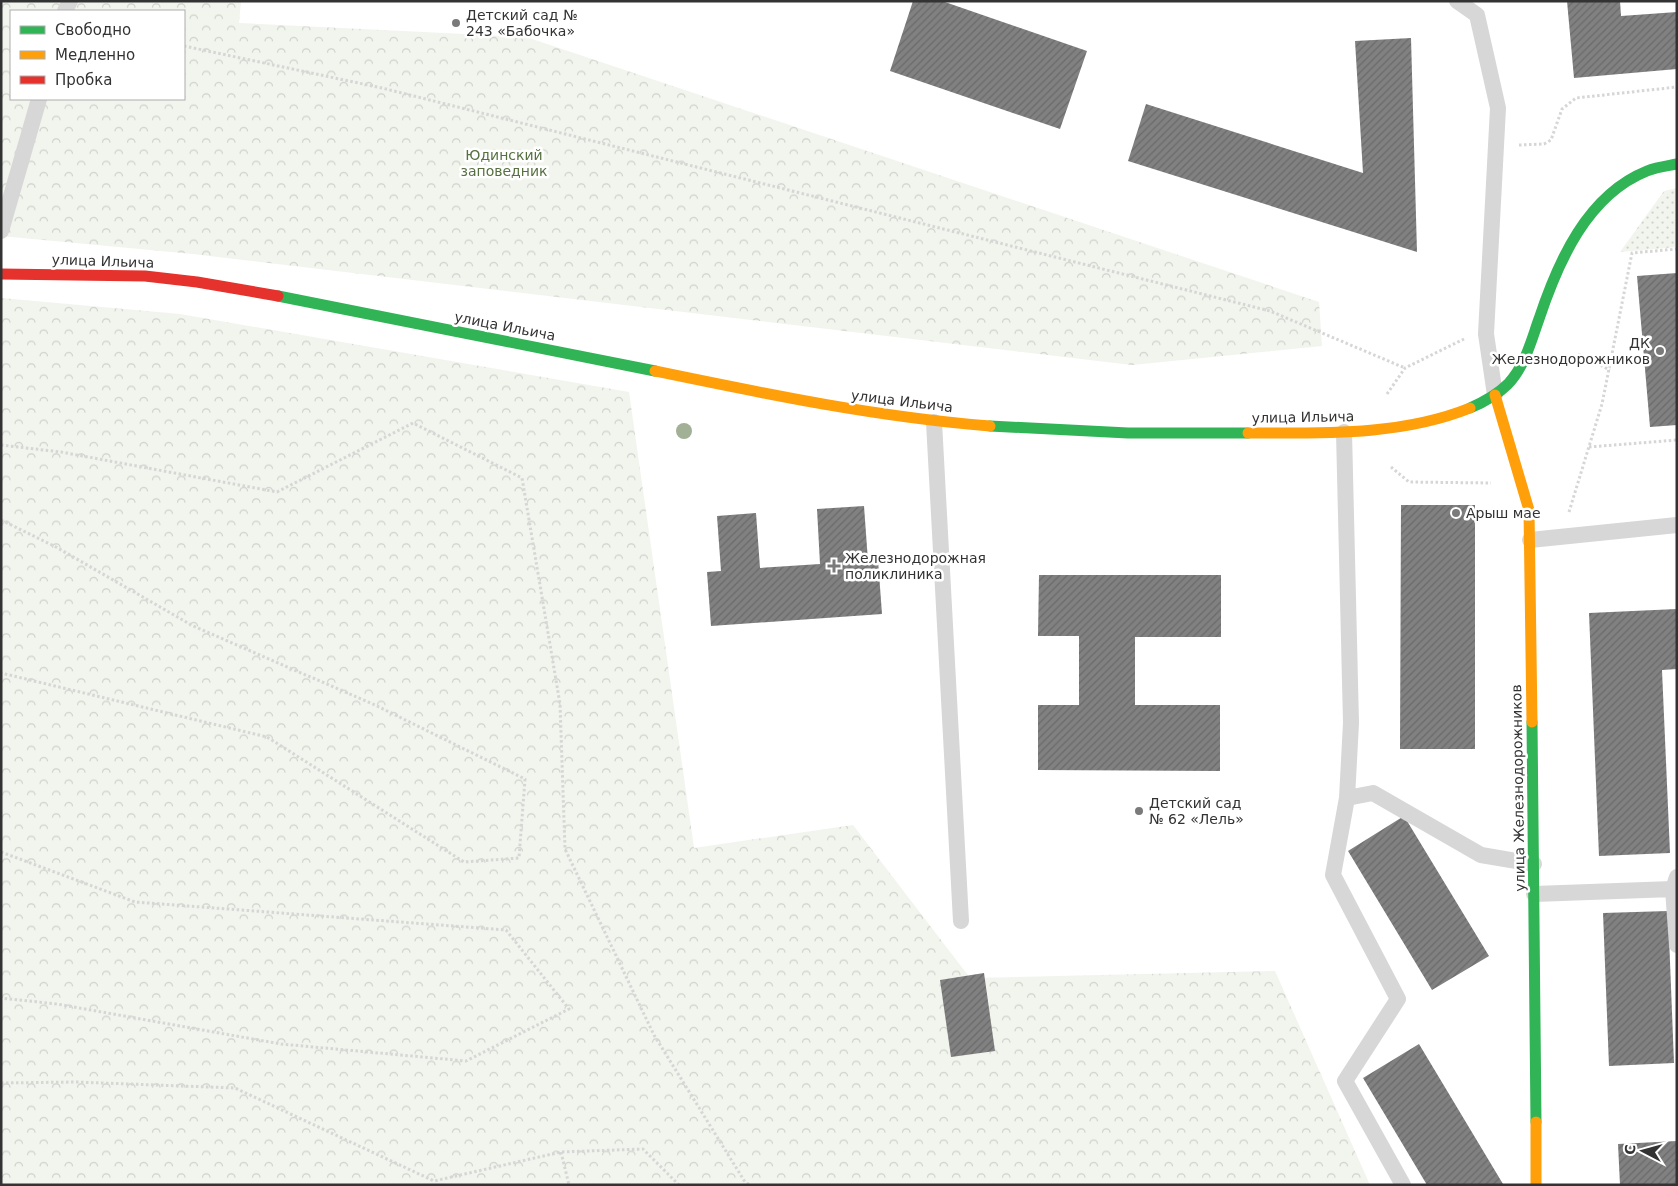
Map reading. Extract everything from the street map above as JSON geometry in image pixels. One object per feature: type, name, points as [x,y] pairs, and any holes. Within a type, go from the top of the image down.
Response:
[{"type":"main road","name":"улица Ильича","points":[[1,274],[136,275],[197,282],[284,296],[798,400],[934,422],[1107,433],[1344,432],[1388,428],[1434,420],[1472,408],[1495,395],[1509,383],[1522,362],[1551,286],[1575,235],[1597,205],[1623,183],[1648,171],[1677,164]]},
{"type":"main road","name":"улица Железнодорожников","points":[[1495,395],[1528,510],[1530,540],[1536,1185]]},
{"type":"lane","points":[[1457,1],[1477,15],[1498,108],[1486,334],[1495,395]]},
{"type":"lane","points":[[1,231],[39,100]]},
{"type":"lane","points":[[934,422],[961,921]]},
{"type":"lane","points":[[1344,432],[1351,723],[1347,798],[1333,874],[1398,999],[1345,1081],[1403,1185]]},
{"type":"lane","points":[[1530,540],[1677,525]]},
{"type":"lane","points":[[1347,798],[1373,793],[1482,855],[1534,864]]},
{"type":"lane","points":[[1534,894],[1675,884],[1677,946]]},
{"type":"path","points":[[185,46],[382,88],[1270,311],[1405,368]]},
{"type":"path","points":[[1496,147],[1544,144],[1551,140],[1562,109],[1576,98],[1677,87]]},
{"type":"path","points":[[1569,513],[1602,404],[1632,254],[1677,249]]},
{"type":"path","points":[[1387,394],[1405,368],[1464,339]]},
{"type":"path","points":[[1578,354],[1610,370]]},
{"type":"path","points":[[1,445],[61,452],[277,492],[413,423],[522,478],[560,704],[565,849],[654,1035],[745,1182],[750,1185]]},
{"type":"path","points":[[1590,447],[1677,440]]},
{"type":"path","points":[[1,520],[56,547],[193,626],[375,705],[525,779],[519,858],[464,862],[267,737],[1,673]]},
{"type":"path","points":[[1,852],[135,902],[506,930],[569,1009],[466,1061],[281,1044],[57,1004],[1,998]]},
{"type":"path","points":[[1,1083],[76,1082],[235,1088],[434,1181],[561,1152],[643,1149],[679,1185]]},
{"type":"path","points":[[561,1152],[569,1185]]},
{"type":"green space","name":"Юдинский заповедник","points":[[1,1],[241,1],[239,23],[526,37],[1319,302],[1322,346],[1132,365],[193,254],[1,236]]},
{"type":"green space","points":[[1677,188],[1677,247],[1620,252],[1664,191]]},
{"type":"green space","points":[[1,298],[180,314],[629,392],[694,848],[853,825],[970,978],[1275,971],[1370,1185],[1,1185]]},
{"type":"building","points":[[913,1],[942,1],[1087,51],[1060,129],[890,71]]},
{"type":"building","points":[[1567,1],[1620,1],[1621,16],[1677,12],[1677,69],[1574,78]]},
{"type":"building","points":[[1411,38],[1417,252],[1128,161],[1146,104],[1363,173],[1355,41]]},
{"type":"building","name":"ДК Железнодорожников","points":[[1677,273],[1677,425],[1650,427],[1637,276]]},
{"type":"building","points":[[1401,505],[1475,505],[1475,749],[1400,749]]},
{"type":"building","name":"Железнодорожная поликлиника","points":[[864,506],[868,561],[878,560],[882,614],[711,626],[707,572],[721,571],[717,516],[756,513],[760,568],[820,564],[817,509]]},
{"type":"building","points":[[1039,575],[1221,575],[1221,637],[1135,637],[1135,705],[1220,705],[1220,771],[1038,770],[1038,705],[1079,705],[1079,636],[1038,636]]},
{"type":"building","points":[[1677,609],[1677,669],[1662,670],[1670,853],[1599,856],[1589,613]]},
{"type":"building","points":[[1404,816],[1489,956],[1432,990],[1348,851]]},
{"type":"building","points":[[1668,911],[1674,1063],[1609,1066],[1603,913]]},
{"type":"building","points":[[984,973],[995,1051],[951,1057],[940,980]]},
{"type":"building","points":[[1419,1044],[1503,1184],[1427,1185],[1363,1078]]},
{"type":"building","points":[[1677,1141],[1677,1185],[1620,1185],[1618,1144]]},
{"type":"traffic: fast","points":[[1470,408],[1499,392],[1508,384],[1519,369],[1527,353],[1555,275],[1566,253],[1591,213],[1607,196],[1626,182],[1647,171],[1677,164]]},
{"type":"traffic: fast","points":[[278,296],[655,371]]},
{"type":"traffic: fast","points":[[990,426],[1128,433],[1248,433]]},
{"type":"traffic: fast","points":[[1532,722],[1536,1122]]},
{"type":"traffic: slow","points":[[655,371],[863,411],[990,426]]},
{"type":"traffic: slow","points":[[1495,395],[1529,510],[1532,722]]},
{"type":"traffic: slow","points":[[1248,433],[1333,432],[1389,428],[1417,424],[1470,408]]},
{"type":"traffic: slow","points":[[1536,1122],[1536,1185]]},
{"type":"traffic: jam","points":[[1,274],[145,276],[197,282],[278,296]]},
{"type":"place","name":"Детский сад № 243 «Бабочка»","points":[[456,23]]},
{"type":"place","name":"ДК Железнодорожников","points":[[1660,351]]},
{"type":"place","name":"Арыш мае","points":[[1456,513]]},
{"type":"place","name":"Железнодорожная поликлиника","points":[[834,566]]},
{"type":"place","name":"Детский сад № 62 «Лель»","points":[[1139,811]]}]
